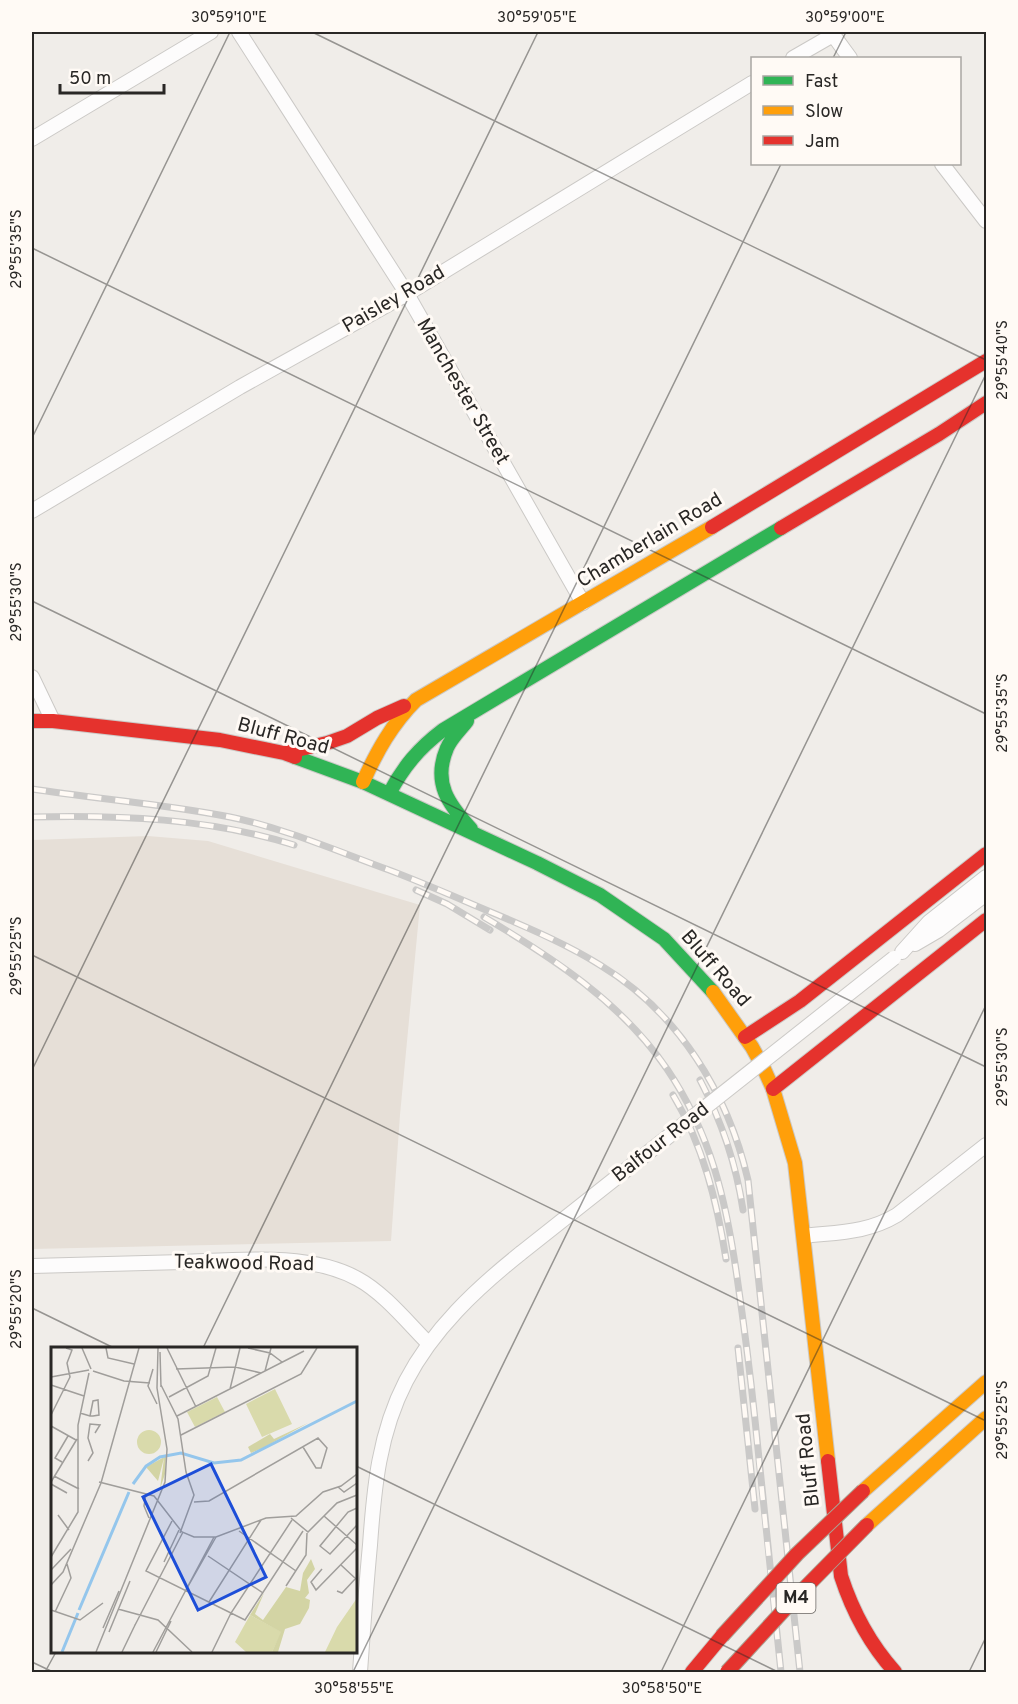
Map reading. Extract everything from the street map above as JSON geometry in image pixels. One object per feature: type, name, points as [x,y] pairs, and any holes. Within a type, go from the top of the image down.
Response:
[{"type":"main road","name":"Chamberlain Road","points":[[363,782],[379,744],[396,719],[416,700],[793,479],[987,361]]},
{"type":"main road","points":[[389,794],[403,768],[423,744],[443,730],[939,434],[987,403]]},
{"type":"main road","points":[[284,753],[347,736],[377,718],[416,700]]},
{"type":"main road","points":[[476,834],[450,806],[443,790],[442,767],[447,747],[456,733],[477,711]]},
{"type":"main road","name":"Bluff Road","points":[[32,721],[52,721],[220,740],[284,753],[363,782],[476,834],[600,895],[664,939],[720,1001],[745,1037],[773,1089],[795,1163],[841,1576],[850,1606],[862,1632],[895,1672]]},
{"type":"main road","points":[[745,1037],[800,1001],[987,854]]},
{"type":"main road","points":[[773,1089],[987,921]]},
{"type":"main road","name":"M4","points":[[692,1672],[797,1554],[863,1491],[987,1382]]},
{"type":"main road","name":"M4","points":[[727,1672],[867,1525],[987,1418]]},
{"type":"street","points":[[32,139],[211,32]]},
{"type":"street","name":"Manchester Street","points":[[240,32],[407,294],[583,603]]},
{"type":"street","points":[[795,57],[832,33],[849,57]]},
{"type":"street","name":"Paisley Road","points":[[32,512],[240,387],[407,294],[751,84]]},
{"type":"street","points":[[943,165],[987,221]]},
{"type":"street","points":[[32,677],[52,721]]},
{"type":"street","name":"Balfour Road","points":[[898,955],[929,922],[987,877]]},
{"type":"street","name":"Balfour Road","points":[[360,1672],[372,1505],[386,1429],[406,1381],[429,1344],[455,1311],[521,1253],[898,955],[939,930],[987,894]]},
{"type":"street","points":[[804,1236],[867,1229],[881,1225],[987,1144]]},
{"type":"street","name":"Teakwood Road","points":[[32,1266],[235,1260],[319,1264],[335,1268],[371,1287],[429,1344]]},
{"type":"shaded area","points":[[148,836],[208,841],[420,905],[400,1115],[391,1241],[32,1249],[32,840]]},
{"type":"railway","points":[[32,789],[230,817],[270,827],[403,875],[524,926],[600,965],[628,984],[676,1031],[713,1086],[739,1148],[748,1180],[800,1672]]},
{"type":"railway","points":[[32,817],[164,820],[229,829],[294,845]]},
{"type":"railway","points":[[416,890],[447,904],[490,930]]},
{"type":"railway","points":[[484,917],[560,965],[607,1002],[629,1023],[667,1069],[682,1093],[706,1143],[722,1194],[740,1295],[781,1672]]},
{"type":"railway","points":[[700,1080],[727,1143],[743,1210]]},
{"type":"railway","points":[[673,1095],[701,1154],[718,1216],[726,1259]]},
{"type":"railway","points":[[738,1348],[755,1509]]},
{"type":"traffic: fast","points":[[389,794],[412,759],[443,730],[781,528]]},
{"type":"traffic: fast","points":[[467,721],[449,744],[441,772],[445,793],[471,829]]},
{"type":"traffic: fast","points":[[295,757],[363,782],[600,895],[664,939],[713,992]]},
{"type":"traffic: slow","points":[[363,782],[386,738],[416,700],[712,527]]},
{"type":"traffic: slow","points":[[713,992],[752,1047],[764,1069],[773,1089],[795,1163],[828,1461]]},
{"type":"traffic: slow","points":[[863,1491],[986,1382]]},
{"type":"traffic: slow","points":[[867,1525],[986,1418]]},
{"type":"traffic: jam","points":[[712,527],[986,361]]},
{"type":"traffic: jam","points":[[781,528],[939,434],[986,403]]},
{"type":"traffic: jam","points":[[284,753],[347,736],[377,718],[404,706]]},
{"type":"traffic: jam","points":[[32,721],[53,721],[220,740],[295,757]]},
{"type":"traffic: jam","points":[[745,1037],[800,1001],[986,854]]},
{"type":"traffic: jam","points":[[773,1089],[986,920]]},
{"type":"traffic: jam","points":[[828,1461],[841,1576],[863,1627],[877,1650],[895,1672]]},
{"type":"traffic: jam","points":[[722,1636],[797,1554],[863,1491]]},
{"type":"traffic: jam","points":[[727,1672],[867,1525]]},
{"type":"traffic: jam","points":[[692,1672],[722,1636]]}]
